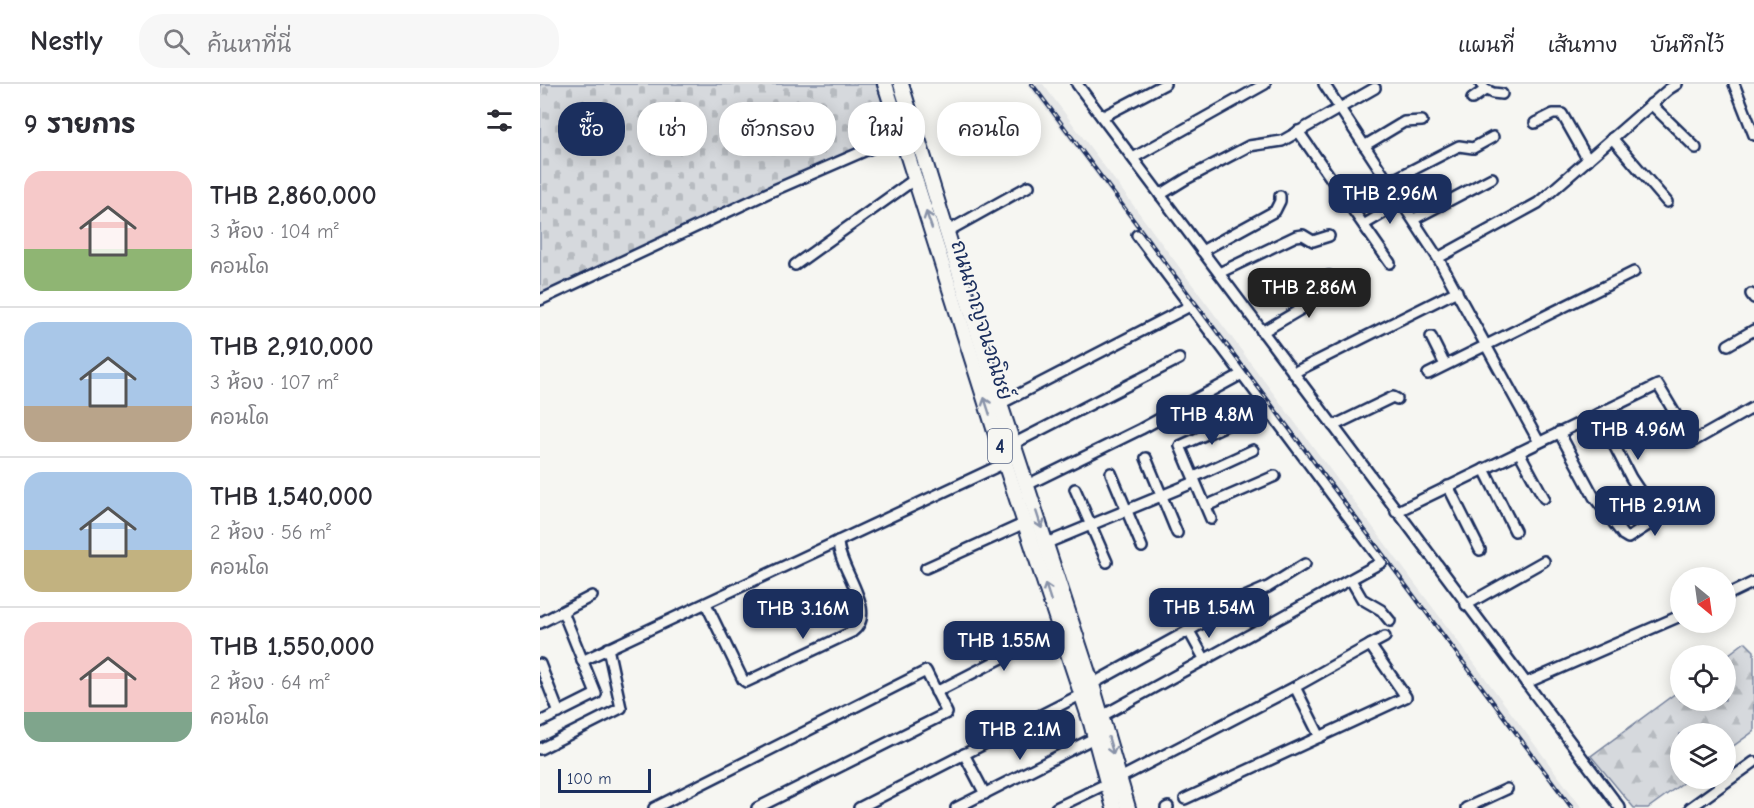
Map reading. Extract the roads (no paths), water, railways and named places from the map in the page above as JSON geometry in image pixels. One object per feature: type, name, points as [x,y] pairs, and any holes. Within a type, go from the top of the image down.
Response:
[{"type":"highway","name":"ถนนกาญจนวณิชย์","points":[[885,84],[891,102]]},
{"type":"highway","name":"ถนนกาญจนวณิชย์","points":[[901,84],[1000,404],[1047,543],[1089,689],[1096,737],[1128,808]]},
{"type":"highway","name":"ถนนกาญจนวณิชย์","points":[[908,156],[1060,628],[1102,716],[1114,780],[1114,808]]},
{"type":"street","points":[[1077,84],[1620,808]]},
{"type":"street","points":[[1102,117],[1165,84]]},
{"type":"street","points":[[1133,158],[1265,84]]},
{"type":"street","points":[[1324,84],[1438,258],[1539,442]]},
{"type":"street","points":[[1438,258],[1538,203],[1677,84]]},
{"type":"street","points":[[1734,84],[1754,135]]},
{"type":"street","points":[[1472,99],[1483,86],[1493,93],[1502,94]]},
{"type":"street","points":[[1160,195],[1245,148],[1281,142],[1375,88]]},
{"type":"street","points":[[1651,104],[1696,148]]},
{"type":"street","points":[[1535,123],[1553,114],[1562,114],[1587,160]]},
{"type":"street","points":[[1364,146],[1404,122],[1422,121]]},
{"type":"street","points":[[1298,131],[1390,263]]},
{"type":"street","points":[[1389,182],[1459,146],[1473,147],[1493,137]]},
{"type":"street","points":[[1612,138],[1667,202]]},
{"type":"street","points":[[540,300],[772,191],[853,156]]},
{"type":"street","points":[[1414,219],[1492,178]]},
{"type":"street","points":[[795,265],[915,179]]},
{"type":"street","points":[[948,231],[1029,186]]},
{"type":"street","points":[[1202,251],[1275,211],[1280,196]]},
{"type":"street","points":[[1365,224],[1402,202]]},
{"type":"street","points":[[1102,716],[1382,562],[1137,235]]},
{"type":"street","points":[[1219,273],[1296,236],[1303,235],[1313,241],[1329,236]]},
{"type":"street","points":[[1428,374],[1634,272]]},
{"type":"street","points":[[1262,332],[1308,305],[1300,292],[1329,276]]},
{"type":"street","points":[[1293,373],[1457,291]]},
{"type":"street","points":[[1000,404],[1190,306]]},
{"type":"street","points":[[1728,345],[1754,330]]},
{"type":"street","points":[[1431,337],[1445,365]]},
{"type":"street","points":[[1013,444],[1179,359]]},
{"type":"street","points":[[1027,485],[1141,429],[1242,374]]},
{"type":"street","points":[[1396,512],[1658,385],[1692,442],[1754,407]]},
{"type":"street","points":[[1334,426],[1382,401],[1393,397],[1397,399]]},
{"type":"street","points":[[1559,432],[1594,496],[1623,536],[1628,538],[1656,520],[1657,517],[1631,478],[1598,414]]},
{"type":"street","points":[[1211,519],[1180,446],[1233,422]]},
{"type":"street","points":[[1047,543],[1161,496],[1253,450]]},
{"type":"street","points":[[1519,452],[1544,498]]},
{"type":"street","points":[[1146,458],[1176,533]]},
{"type":"street","points":[[582,661],[1005,463]]},
{"type":"street","points":[[1484,469],[1515,531]]},
{"type":"street","points":[[1111,473],[1142,547]]},
{"type":"street","points":[[1206,506],[1275,476]]},
{"type":"street","points":[[1448,486],[1480,550]]},
{"type":"street","points":[[1075,489],[1107,562]]},
{"type":"street","points":[[926,568],[1025,524]]},
{"type":"street","points":[[706,604],[746,682],[852,632],[861,622],[862,610],[839,553],[838,541]]},
{"type":"street","points":[[1466,605],[1544,561]]},
{"type":"street","points":[[859,808],[1089,689],[1206,621],[1215,610],[1268,586],[1305,564]]},
{"type":"street","points":[[1351,579],[1362,599],[1381,610],[1390,621]]},
{"type":"street","points":[[1736,591],[1754,582]]},
{"type":"street","points":[[540,623],[592,596]]},
{"type":"street","points":[[540,722],[596,694],[563,612]]},
{"type":"street","points":[[1526,684],[1670,620]]},
{"type":"street","points":[[936,692],[1060,628]]},
{"type":"street","points":[[1189,630],[1205,660]]},
{"type":"street","points":[[1056,808],[1296,687],[1385,636]]},
{"type":"street","points":[[1185,799],[1406,697],[1370,645]]},
{"type":"street","points":[[540,749],[621,708],[608,648]]},
{"type":"street","points":[[540,663],[559,713]]},
{"type":"street","points":[[654,808],[926,671],[947,713],[757,808]]},
{"type":"street","points":[[1296,687],[1320,737]]},
{"type":"street","points":[[956,808],[1096,737]]},
{"type":"street","points":[[964,754],[985,794]]},
{"type":"street","points":[[1690,808],[1754,762]]},
{"type":"street","points":[[1466,808],[1507,789]]},
{"type":"street","points":[[675,798],[680,808]]},
{"type":"railway","points":[[1032,84],[1572,808]]}]
